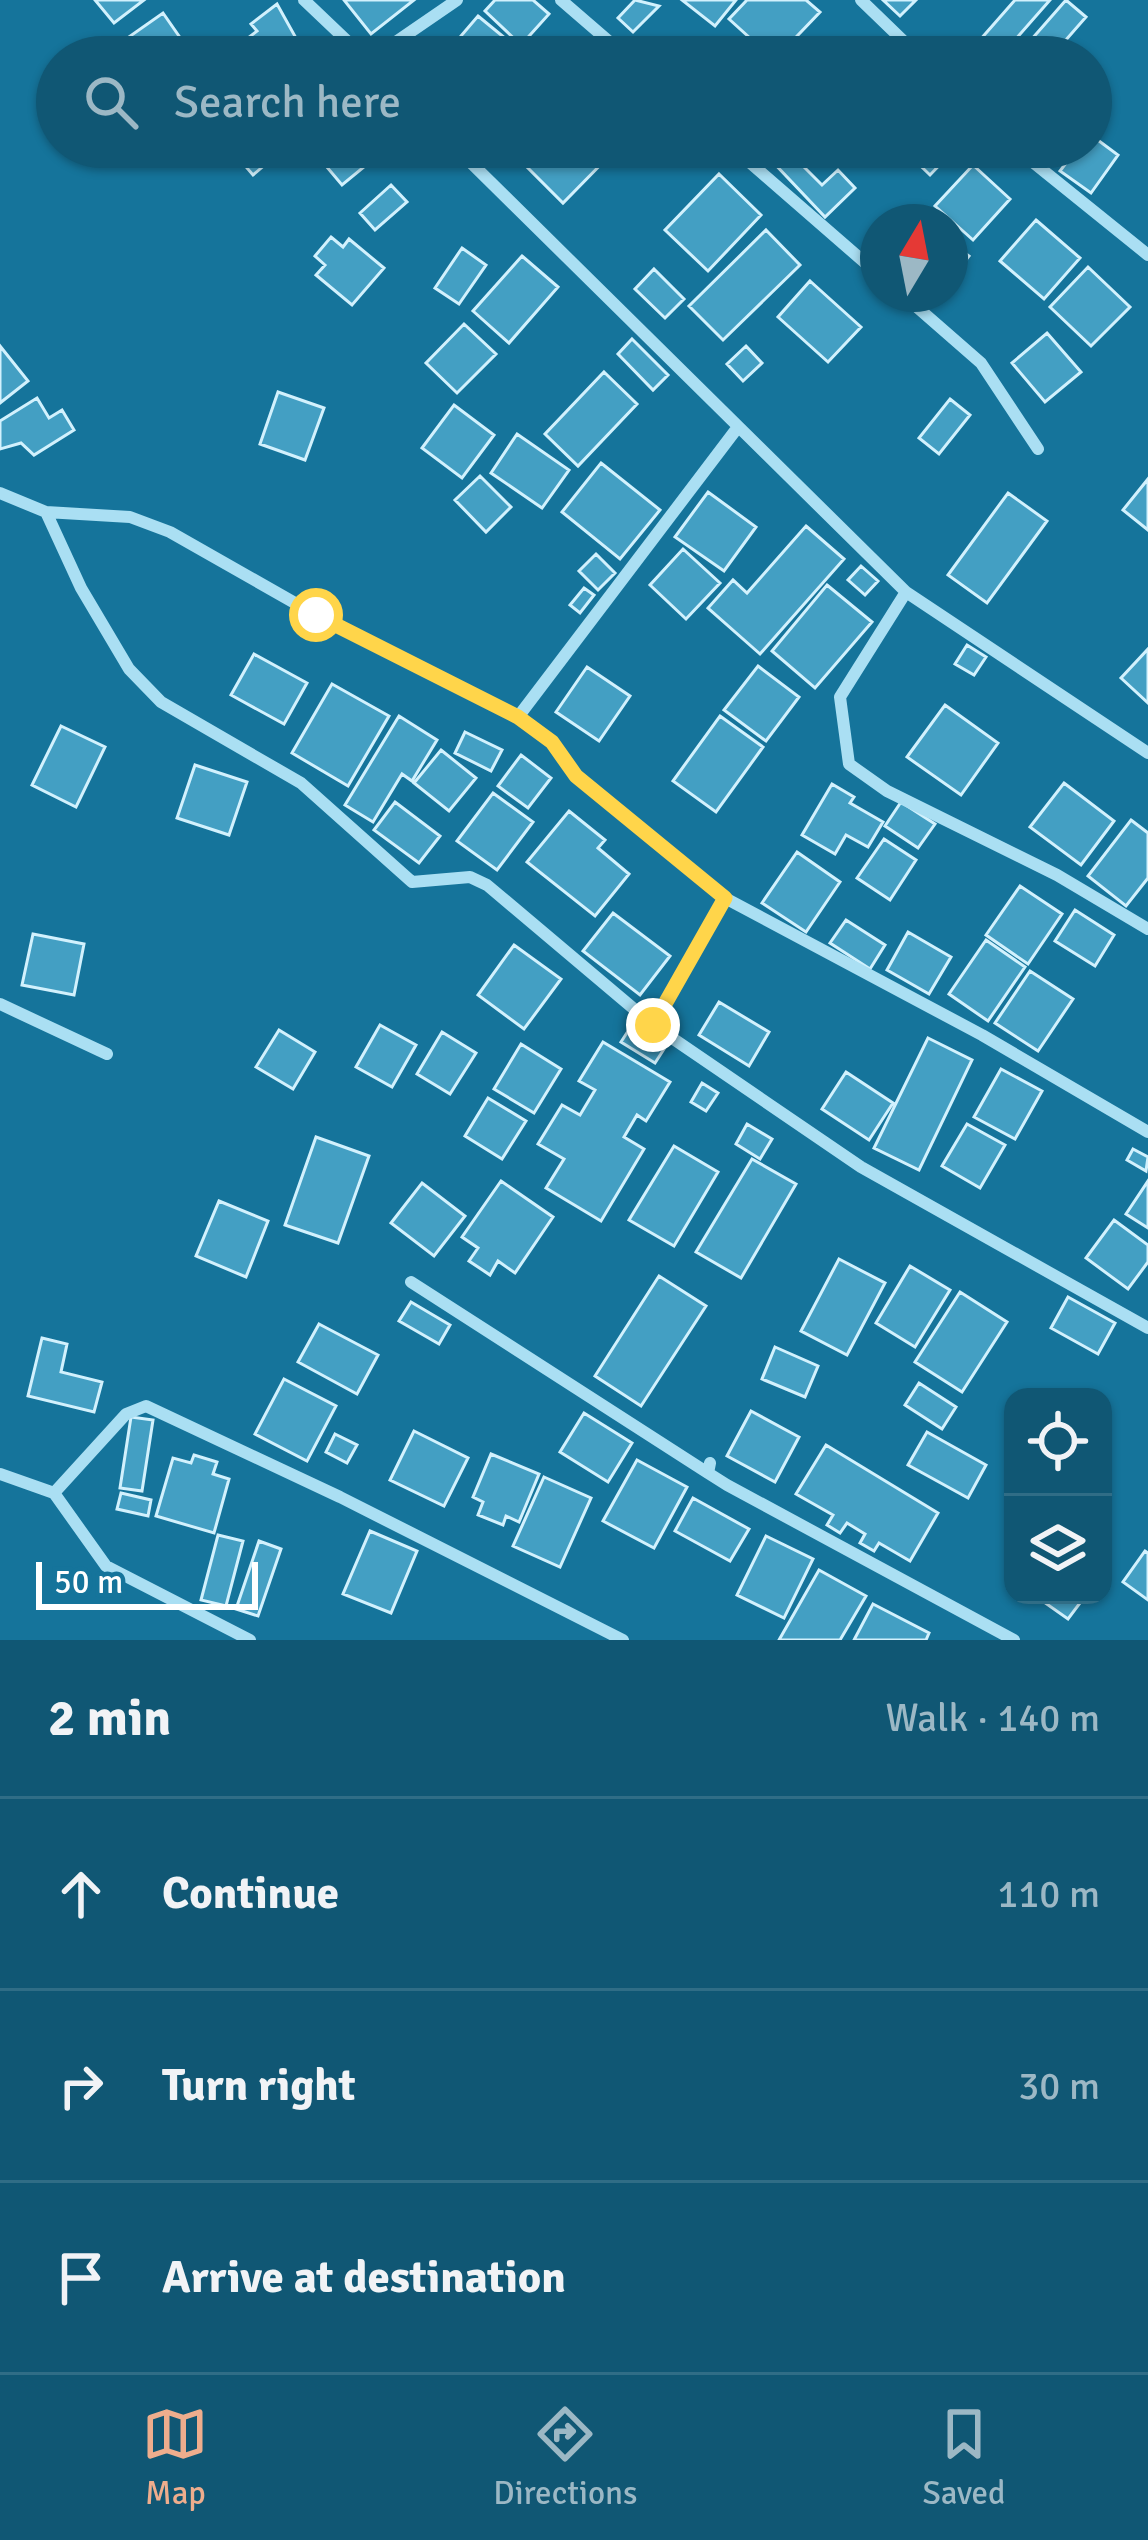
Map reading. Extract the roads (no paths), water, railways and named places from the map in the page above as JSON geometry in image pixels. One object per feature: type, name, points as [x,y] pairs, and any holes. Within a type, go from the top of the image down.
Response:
[{"type":"street","points":[[304,0],[342,36]]},
{"type":"street","points":[[405,36],[457,0]]},
{"type":"street","points":[[561,0],[603,36]]},
{"type":"street","points":[[861,0],[898,36]]},
{"type":"street","points":[[476,168],[906,592],[1148,753]]},
{"type":"street","points":[[756,168],[860,258]]},
{"type":"street","points":[[1040,168],[1148,254]]},
{"type":"street","points":[[923,312],[981,363],[1037,449]]},
{"type":"street","points":[[518,717],[738,427]]},
{"type":"street","points":[[0,493],[46,512],[130,517],[170,532],[316,615],[518,717],[552,742],[576,776],[725,898],[982,1035],[1148,1132]]},
{"type":"street","points":[[46,512],[81,588],[129,669],[161,702],[301,783],[412,883],[470,877],[487,885],[653,1025],[861,1167],[1148,1328]]},
{"type":"street","points":[[906,592],[840,697],[849,764],[887,791],[1058,875],[1148,929]]},
{"type":"street","points":[[653,1025],[725,898]]},
{"type":"street","points":[[0,1004],[107,1054]]},
{"type":"street","points":[[411,1282],[709,1468],[1014,1640]]},
{"type":"street","points":[[54,1492],[126,1414],[146,1406],[340,1497],[623,1640]]},
{"type":"street","points":[[0,1474],[54,1492],[106,1566],[250,1640]]}]
